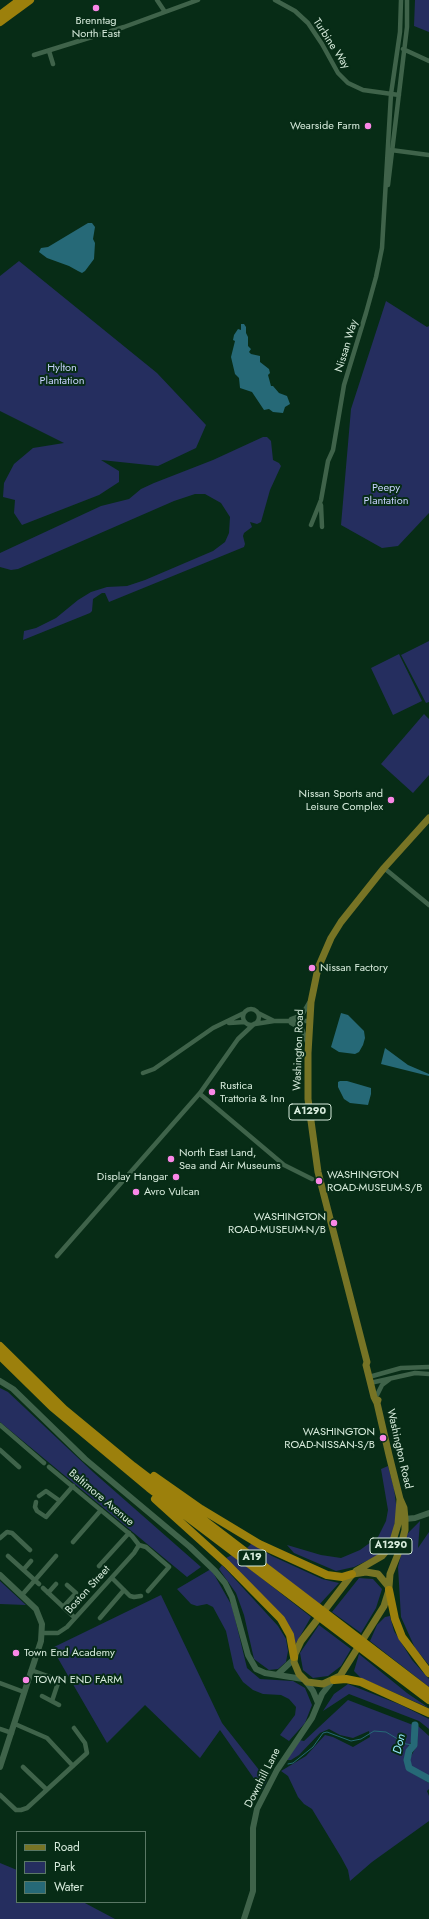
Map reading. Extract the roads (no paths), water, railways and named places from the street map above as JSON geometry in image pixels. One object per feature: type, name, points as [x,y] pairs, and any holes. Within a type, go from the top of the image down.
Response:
[{"type":"highway","points":[[0,15],[20,0]]},
{"type":"highway","points":[[0,22],[30,0]]},
{"type":"highway","name":"A19","points":[[0,1346],[79,1421],[182,1504],[429,1692]]},
{"type":"highway","name":"A19","points":[[0,1356],[32,1388],[95,1443],[184,1514],[429,1700]]},
{"type":"highway","points":[[79,1421],[201,1509],[259,1544],[327,1575],[339,1577],[352,1574]]},
{"type":"highway","points":[[95,1443],[116,1464],[221,1559],[273,1612],[289,1632],[294,1658]]},
{"type":"highway","points":[[389,1590],[395,1619],[402,1638],[429,1674]]},
{"type":"highway","points":[[334,1680],[346,1679],[361,1682],[429,1713]]},
{"type":"main road","name":"Washington Road","points":[[400,1499],[377,1403],[374,1397],[370,1364],[367,1362],[318,1172],[308,1099],[308,1048],[312,993],[318,968],[331,938],[341,922],[384,868],[429,818]]},
{"type":"main road","name":"Washington Road","points":[[371,1379],[377,1395],[377,1403]]},
{"type":"main road","name":"A1290","points":[[334,1680],[341,1674],[386,1603],[390,1574],[400,1549],[405,1530],[404,1508],[400,1499]]},
{"type":"main road","name":"A1290","points":[[294,1658],[301,1641],[352,1574],[382,1556],[392,1544],[398,1524],[400,1499]]},
{"type":"main road","points":[[352,1574],[366,1572],[375,1573],[383,1579],[389,1590]]},
{"type":"main road","points":[[294,1658],[296,1668],[304,1679],[313,1684],[320,1684],[334,1680]]},
{"type":"street","points":[[157,0],[165,12]]},
{"type":"street","points":[[34,55],[124,27],[198,0]]},
{"type":"street","name":"Turbine Way","points":[[275,0],[295,11],[308,23],[322,44],[338,73],[348,83],[363,90],[398,95]]},
{"type":"street","name":"Nissan Way","points":[[321,500],[328,461],[333,450],[344,385],[376,277],[382,248],[391,94],[402,0]]},
{"type":"street","name":"Nissan Way","points":[[386,197],[394,150],[398,95],[404,49],[407,0]]},
{"type":"street","points":[[397,47],[429,60]]},
{"type":"street","points":[[49,51],[54,64]]},
{"type":"street","points":[[387,150],[429,154]]},
{"type":"street","points":[[311,525],[317,514],[321,500]]},
{"type":"street","points":[[321,500],[322,526]]},
{"type":"street","points":[[384,868],[429,905]]},
{"type":"street","points":[[286,1021],[298,1018],[304,1014],[312,993]]},
{"type":"street","points":[[144,1073],[154,1069],[210,1030],[251,1010],[274,1021]]},
{"type":"street","points":[[57,1256],[200,1094],[245,1031],[254,1024],[259,1017],[257,1012]]},
{"type":"street","points":[[244,1013],[243,1018],[245,1023],[245,1031]]},
{"type":"street","points":[[223,1024],[254,1024],[274,1021],[310,1021]]},
{"type":"street","points":[[286,1021],[302,1029],[308,1048]]},
{"type":"street","points":[[200,1094],[284,1165],[312,1179]]},
{"type":"street","points":[[371,1379],[401,1368],[429,1367]]},
{"type":"street","points":[[371,1379],[390,1379],[415,1374],[429,1374]]},
{"type":"street","points":[[377,1395],[380,1387],[390,1379]]},
{"type":"street","points":[[0,1381],[13,1389],[113,1483],[204,1560],[221,1577],[235,1604],[251,1662],[262,1672],[304,1679],[311,1688],[318,1703]]},
{"type":"street","points":[[0,1425],[44,1463]]},
{"type":"street","points":[[0,1450],[19,1467]]},
{"type":"street","name":"Baltimore Avenue","points":[[49,1467],[102,1510],[139,1545],[146,1547],[169,1567],[148,1591]]},
{"type":"street","points":[[36,1502],[36,1511],[46,1517],[72,1486]]},
{"type":"street","points":[[39,1496],[46,1491],[60,1501]]},
{"type":"street","points":[[73,1542],[102,1510]]},
{"type":"street","points":[[405,1519],[415,1518],[429,1513]]},
{"type":"street","points":[[0,1538],[7,1532],[12,1533],[30,1550]]},
{"type":"street","points":[[99,1566],[128,1533]]},
{"type":"street","name":"Boston Street","points":[[42,1633],[58,1633],[67,1627],[112,1578],[139,1545]]},
{"type":"street","points":[[8,1556],[24,1569],[75,1618]]},
{"type":"street","points":[[22,1595],[39,1584],[56,1556]]},
{"type":"street","points":[[24,1569],[31,1561]]},
{"type":"street","points":[[0,1575],[38,1612],[42,1624],[42,1633],[15,1724],[0,1767]]},
{"type":"street","points":[[112,1578],[124,1590],[134,1597],[141,1596]]},
{"type":"street","points":[[48,1593],[56,1584]]},
{"type":"street","points":[[63,1607],[76,1593],[67,1585]]},
{"type":"street","points":[[100,1618],[124,1590]]},
{"type":"street","points":[[278,1674],[294,1658]]},
{"type":"street","points":[[31,1670],[56,1679],[58,1683],[52,1701]]},
{"type":"street","name":"Downhill Lane","points":[[244,1919],[253,1891],[253,1828],[257,1810],[276,1770],[312,1718],[324,1691],[334,1680]]},
{"type":"street","points":[[0,1683],[24,1692]]},
{"type":"street","points":[[42,1696],[59,1706]]},
{"type":"street","points":[[15,1724],[47,1738],[72,1766]]},
{"type":"street","points":[[0,1795],[13,1808],[21,1810],[27,1808],[87,1753],[82,1736],[74,1728]]},
{"type":"street","points":[[0,1729],[12,1733]]},
{"type":"street","points":[[23,1766],[28,1769],[46,1789]]},
{"type":"water","points":[[88,223],[92,223],[95,227],[93,239],[95,243],[94,259],[82,273],[69,266],[47,258],[39,252],[41,248],[48,247]]},
{"type":"water","points":[[241,324],[244,324],[246,327],[248,346],[251,349],[249,352],[260,356],[260,362],[269,369],[270,373],[268,375],[271,386],[273,386],[279,393],[287,396],[290,404],[285,407],[283,413],[273,412],[269,409],[264,410],[252,392],[240,388],[239,378],[235,374],[231,357],[235,341],[233,340],[234,335],[238,329],[241,330]]},
{"type":"water","points":[[341,1013],[348,1015],[364,1031],[365,1038],[363,1045],[359,1052],[355,1054],[339,1052],[331,1047]]},
{"type":"water","points":[[385,1048],[408,1065],[429,1074],[429,1076],[381,1064]]},
{"type":"water","points":[[347,1081],[371,1088],[368,1105],[350,1103],[344,1099],[338,1087],[338,1082]]},
{"type":"waterway","name":"Don","points":[[415,1725],[414,1745],[409,1751],[407,1760],[409,1768],[429,1779]]},
{"type":"waterway","points":[[288,1764],[293,1763],[313,1747],[323,1733],[327,1732],[351,1741],[361,1739],[374,1731],[386,1732],[406,1744],[414,1745]]},
{"type":"place","name":"Brenntag North East","points":[[96,8]]},
{"type":"place","name":"Wearside Farm","points":[[368,126]]},
{"type":"place","name":"Nissan Sports and Leisure Complex","points":[[391,800]]},
{"type":"place","name":"Nissan Factory","points":[[312,968]]},
{"type":"place","name":"Rustica Trattoria & Inn","points":[[212,1092]]},
{"type":"place","name":"North East Land, Sea and Air Museums","points":[[171,1159]]},
{"type":"place","name":"Display Hangar","points":[[176,1177]]},
{"type":"place","name":"WASHINGTON ROAD-MUSEUM-S/B","points":[[319,1181]]},
{"type":"place","name":"Avro Vulcan","points":[[136,1192]]},
{"type":"place","name":"WASHINGTON ROAD-MUSEUM-N/B","points":[[334,1223]]},
{"type":"place","name":"WASHINGTON ROAD-NISSAN-S/B","points":[[383,1438]]},
{"type":"place","name":"Town End Academy","points":[[16,1653]]},
{"type":"place","name":"TOWN END FARM","points":[[26,1680]]},
{"type":"park label","name":"Hylton Plantation","points":[[62,374]]},
{"type":"park label","name":"Peepy Plantation","points":[[386,494]]}]
